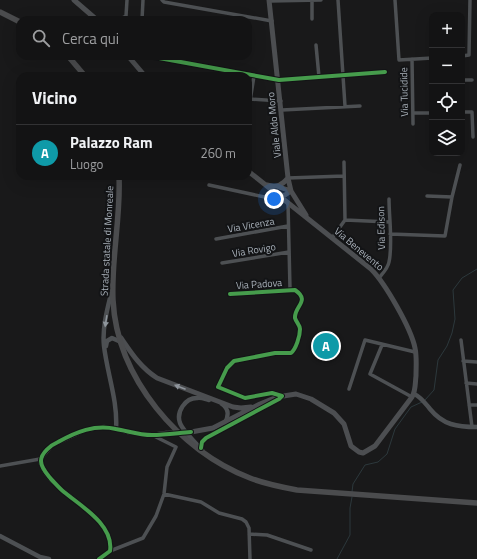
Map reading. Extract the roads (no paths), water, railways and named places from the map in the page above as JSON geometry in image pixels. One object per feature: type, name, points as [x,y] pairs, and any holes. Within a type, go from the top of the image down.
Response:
[{"type":"main road","points":[[74,0],[92,16]]},
{"type":"main road","name":"Viale Aldo Moro","points":[[270,1],[288,178],[291,191],[309,219]]},
{"type":"main road","points":[[0,12],[16,20]]},
{"type":"main road","points":[[71,60],[82,72]]},
{"type":"main road","points":[[131,60],[141,72]]},
{"type":"main road","name":"Via Benevento","points":[[252,174],[371,269],[380,278],[410,332],[416,363],[413,396]]},
{"type":"main road","points":[[278,187],[288,178]]},
{"type":"main road","name":"Strada statale di Monreale","points":[[119,180],[113,286],[113,302],[117,327],[136,377],[155,407],[182,436],[207,456],[230,470],[250,479],[272,485],[297,490],[477,503]]},
{"type":"main road","points":[[264,184],[271,187],[287,188],[291,191],[285,195],[279,196]]},
{"type":"main road","points":[[121,339],[138,362],[150,374],[233,407],[241,408],[256,406]]},
{"type":"main road","points":[[191,432],[213,428],[277,397],[296,394],[311,399],[334,413],[344,424],[350,446],[363,453],[375,446],[413,396]]},
{"type":"street","points":[[122,0],[127,1],[125,16]]},
{"type":"street","points":[[142,16],[143,0]]},
{"type":"street","points":[[162,0],[164,2],[244,16]]},
{"type":"street","points":[[312,0],[312,20]]},
{"type":"street","points":[[270,1],[321,0]]},
{"type":"street","points":[[338,0],[344,106]]},
{"type":"street","points":[[395,0],[399,60],[429,58]]},
{"type":"street","points":[[465,56],[469,55],[470,0]]},
{"type":"street","points":[[252,17],[272,21]]},
{"type":"street","points":[[316,45],[319,77]]},
{"type":"street","name":"Via Tucidide","points":[[412,59],[413,124]]},
{"type":"street","points":[[169,60],[233,72]]},
{"type":"street","points":[[252,88],[254,76],[279,80],[385,72]]},
{"type":"street","points":[[465,80],[472,80]]},
{"type":"street","points":[[252,99],[281,101]]},
{"type":"street","points":[[282,110],[360,106]]},
{"type":"street","points":[[465,112],[472,112],[473,137]]},
{"type":"street","points":[[413,113],[429,113]]},
{"type":"street","points":[[332,238],[345,220],[344,162]]},
{"type":"street","points":[[390,234],[445,236],[460,165]]},
{"type":"street","points":[[288,178],[344,176]]},
{"type":"street","points":[[210,185],[274,199],[279,196]]},
{"type":"street","points":[[427,196],[452,198]]},
{"type":"street","name":"Via Edison","points":[[380,278],[387,268],[389,261],[390,234],[388,199]]},
{"type":"street","points":[[282,396],[272,393],[245,398],[218,387],[227,368],[234,361],[294,351],[300,330],[295,319],[295,315],[302,301],[299,293],[293,289],[290,289],[288,203]]},
{"type":"street","points":[[345,220],[389,222]]},
{"type":"street","name":"Via Vicenza","points":[[216,239],[288,226]]},
{"type":"street","name":"Via Rovigo","points":[[222,263],[289,252]]},
{"type":"street","points":[[113,286],[105,326],[104,346],[117,419],[116,429]]},
{"type":"street","name":"Via Padova","points":[[230,294],[290,289]]},
{"type":"street","points":[[106,356],[106,343],[110,339],[121,339]]},
{"type":"street","points":[[349,389],[365,340],[415,352]]},
{"type":"street","points":[[382,344],[370,374],[424,401],[439,419],[450,424],[475,427],[469,405],[461,340]]},
{"type":"street","points":[[463,361],[477,362]]},
{"type":"street","points":[[466,383],[477,384]]},
{"type":"street","points":[[201,448],[202,442],[206,438],[282,396]]},
{"type":"street","points":[[207,456],[182,427],[179,419],[179,413],[185,402],[191,399],[200,398],[216,401],[227,409],[227,419],[225,423]]},
{"type":"street","points":[[469,405],[477,405]]},
{"type":"street","points":[[233,407],[235,410],[234,418]]},
{"type":"street","points":[[0,466],[40,459],[52,445],[85,430],[104,427],[151,435],[191,432]]},
{"type":"street","points":[[99,559],[110,551],[142,538],[156,516],[164,494],[166,467],[176,447],[151,435]]},
{"type":"street","points":[[40,459],[41,466],[48,475],[63,491],[88,510],[107,532],[111,544],[110,551]]},
{"type":"street","points":[[164,494],[202,502],[219,513],[242,519],[246,522],[249,528],[250,559]]},
{"type":"street","points":[[249,534],[266,535],[312,550]]},
{"type":"street","points":[[0,536],[35,555],[49,559]]},
{"type":"waterway","points":[[425,400],[434,390],[438,360],[447,346],[452,333],[455,319],[453,290],[462,278],[477,269]]},
{"type":"waterway","points":[[352,492],[353,484],[365,465],[378,462],[387,454],[395,429],[411,407],[422,402]]},
{"type":"waterway","points":[[337,559],[350,535],[350,508],[352,497]]},
{"type":"place","name":"Palazzo Ram","points":[[326,346]]}]
